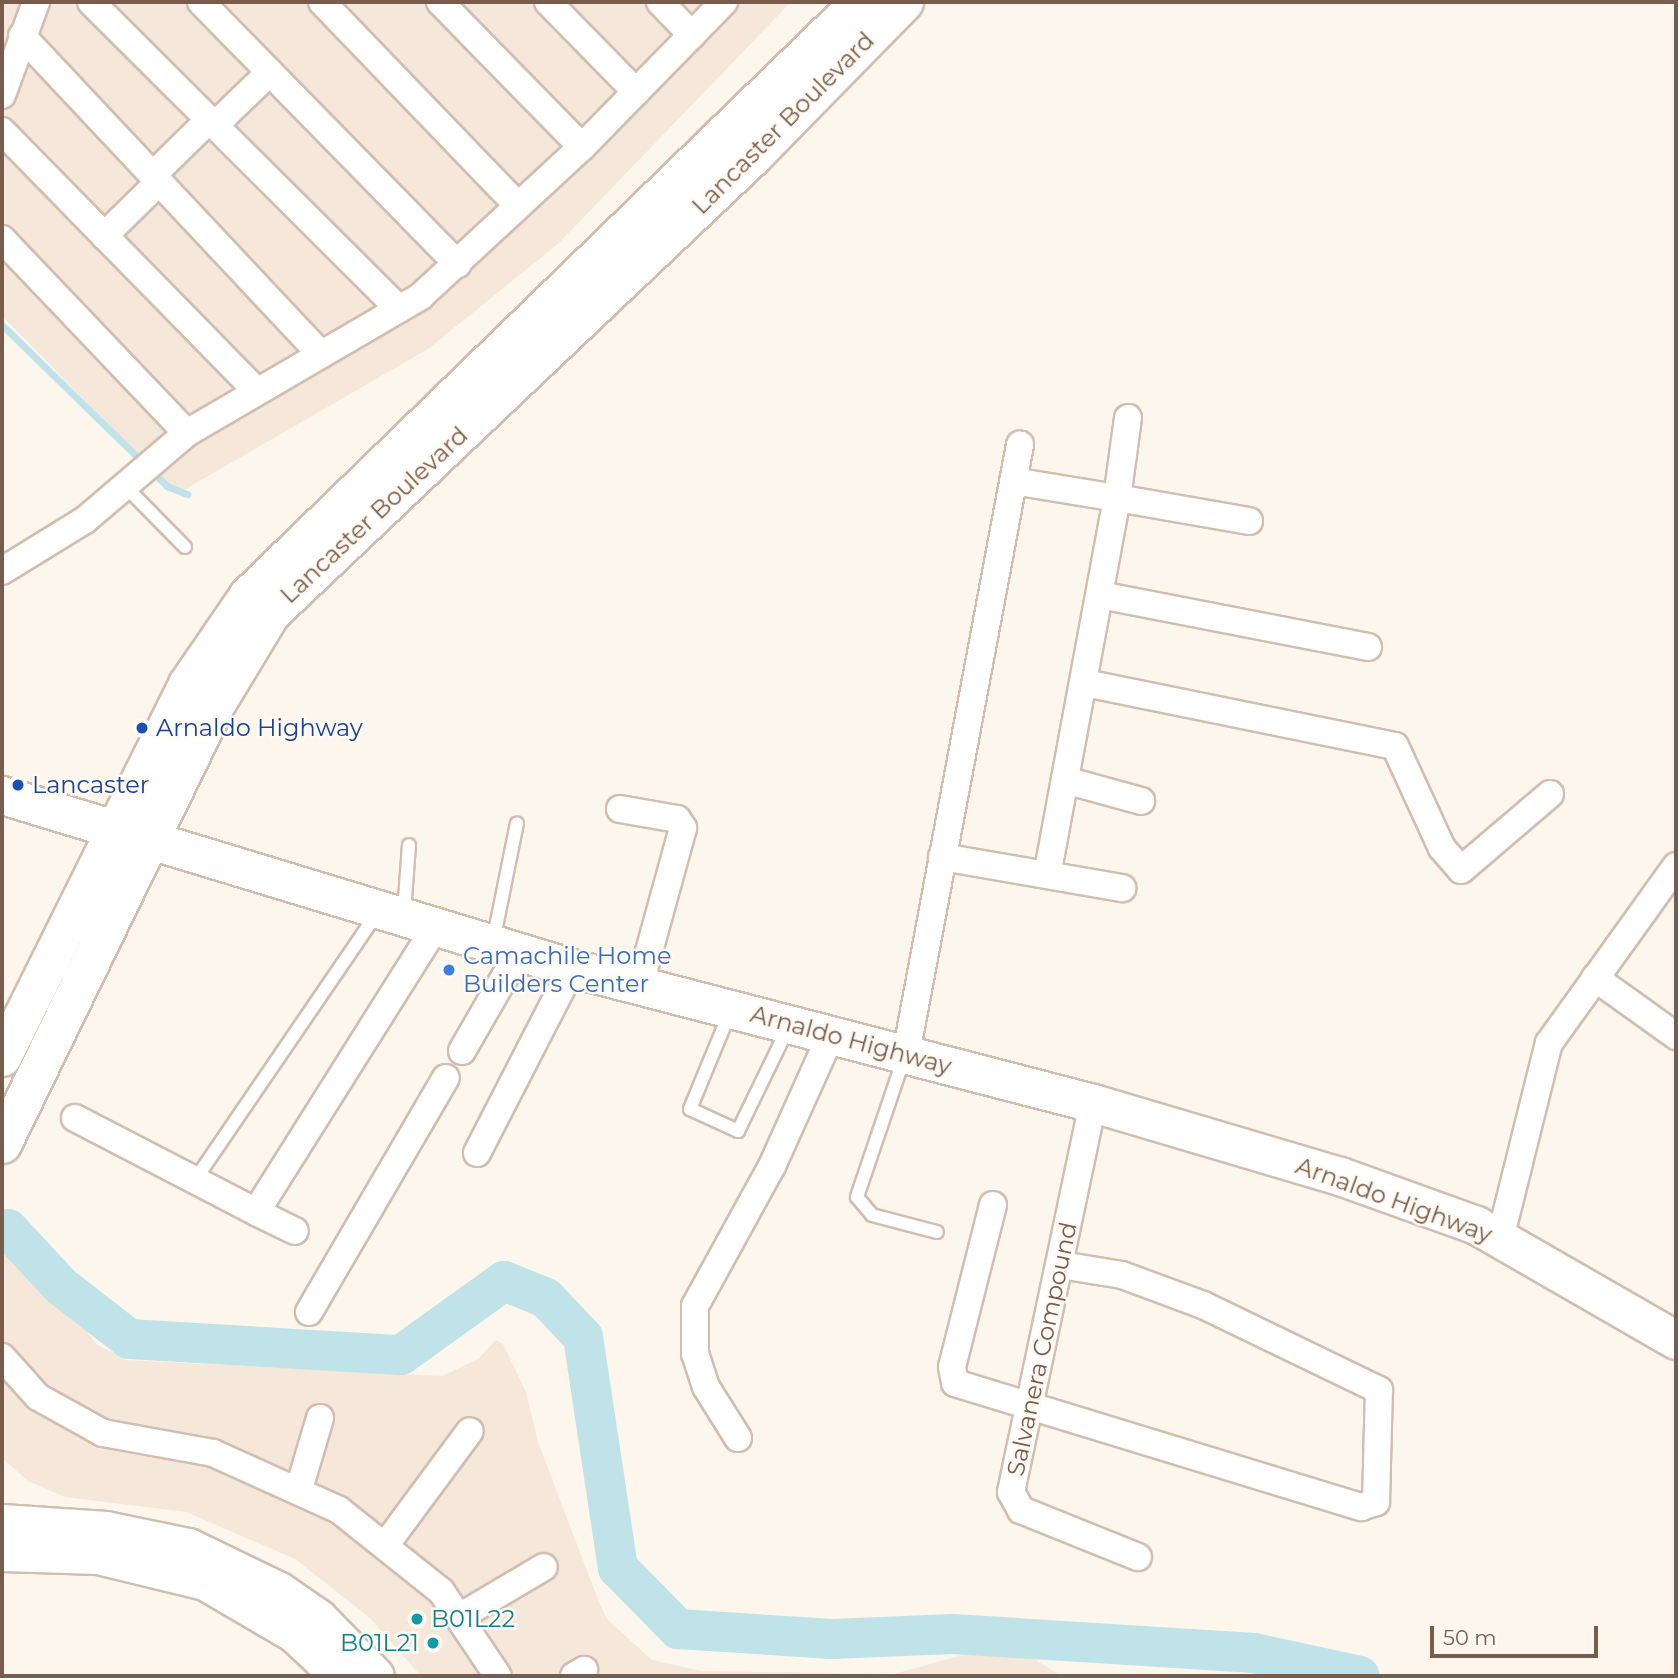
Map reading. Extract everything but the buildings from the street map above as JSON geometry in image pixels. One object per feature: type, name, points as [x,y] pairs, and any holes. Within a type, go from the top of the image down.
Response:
[{"type":"main road","name":"Lancaster Boulevard","points":[[2,1057],[187,684],[248,595],[859,2]]},
{"type":"main road","name":"Lancaster Boulevard","points":[[2,1144],[223,692],[271,613],[743,165],[904,2]]},
{"type":"main road","name":"Arnaldo Highway","points":[[2,795],[572,968],[1093,1103],[1473,1226],[1676,1340]]},
{"type":"main road","points":[[2,1523],[106,1530],[188,1547],[279,1591],[318,1618],[375,1676]]},
{"type":"main road","points":[[2,1552],[98,1555],[205,1581],[295,1633],[340,1676]]},
{"type":"street","points":[[2,95],[36,2]]},
{"type":"street","points":[[91,2],[399,309]]},
{"type":"street","points":[[201,2],[458,264]]},
{"type":"street","points":[[322,2],[518,206]]},
{"type":"street","points":[[440,2],[582,147]]},
{"type":"street","points":[[548,2],[636,92]]},
{"type":"street","points":[[660,2],[692,35]]},
{"type":"street","points":[[2,571],[85,520],[187,433],[399,309],[458,264],[582,147],[724,2]]},
{"type":"street","points":[[22,36],[321,354]]},
{"type":"street","points":[[104,236],[212,122],[270,72]]},
{"type":"street","points":[[2,131],[257,391]]},
{"type":"street","points":[[2,239],[187,433]]},
{"type":"street","points":[[1046,875],[1085,683],[1128,418]]},
{"type":"street","points":[[905,1054],[1020,445]]},
{"type":"street","points":[[1013,481],[1249,521]]},
{"type":"street","points":[[1100,595],[1368,647]]},
{"type":"street","points":[[1085,683],[1395,746],[1441,848],[1461,870],[1550,794]]},
{"type":"street","points":[[1065,780],[1141,800]]},
{"type":"street","points":[[620,809],[677,819],[683,828],[640,984]]},
{"type":"street","points":[[942,857],[1122,888]]},
{"type":"street","points":[[1473,1226],[1549,1043],[1676,866]]},
{"type":"street","points":[[256,1212],[407,917]]},
{"type":"street","points":[[461,1051],[506,946]]},
{"type":"street","points":[[477,1153],[572,968]]},
{"type":"street","points":[[1595,978],[1676,1036]]},
{"type":"street","points":[[738,1438],[706,1387],[695,1354],[695,1306],[772,1166],[831,1035]]},
{"type":"street","points":[[309,1312],[446,1077]]},
{"type":"street","name":"Salvanera Compound","points":[[1093,1103],[1013,1502],[1138,1557]]},
{"type":"street","points":[[75,1118],[295,1231]]},
{"type":"street","points":[[993,1205],[952,1367],[955,1384],[1032,1412],[1361,1507],[1378,1496],[1379,1390],[1202,1305],[1122,1275],[1060,1265]]},
{"type":"street","points":[[2,1357],[38,1397],[103,1433],[213,1453],[299,1489],[387,1543],[461,1616],[498,1676]]},
{"type":"street","points":[[299,1489],[320,1418]]},
{"type":"street","points":[[387,1543],[470,1431]]},
{"type":"street","points":[[461,1616],[544,1567]]},
{"type":"lane","points":[[124,485],[186,547]]},
{"type":"lane","points":[[506,946],[517,823]]},
{"type":"lane","points":[[195,1180],[407,917],[409,845]]},
{"type":"lane","points":[[732,1008],[690,1109],[738,1131],[790,1025]]},
{"type":"lane","points":[[905,1054],[857,1197],[872,1215],[937,1232]]},
{"type":"shaded area","points":[[2,2],[791,2],[559,243],[428,349],[177,494],[2,316]]},
{"type":"shaded area","points":[[2,1238],[53,1285],[96,1344],[127,1360],[442,1376],[478,1359],[496,1340],[503,1344],[526,1392],[538,1442],[607,1619],[652,1660],[701,1671],[894,1674],[966,1654],[1021,1650],[1061,1676],[421,1676],[370,1618],[295,1559],[186,1512],[65,1497],[28,1481],[3,1459]]},
{"type":"waterway","points":[[2,325],[167,486],[187,494]]},
{"type":"waterway","points":[[8,1229],[61,1286],[129,1339],[401,1355],[504,1281],[546,1298],[583,1337],[618,1568],[678,1629],[832,1639],[953,1634],[1254,1653],[1360,1676]]},
{"type":"place","name":"Arnaldo Highway","points":[[142,728]]},
{"type":"place","name":"Lancaster","points":[[18,785]]},
{"type":"place","name":"Camachile Home Builders Center","points":[[449,970]]},
{"type":"place","name":"B01L22","points":[[417,1619]]},
{"type":"place","name":"B01L21","points":[[433,1643]]}]
